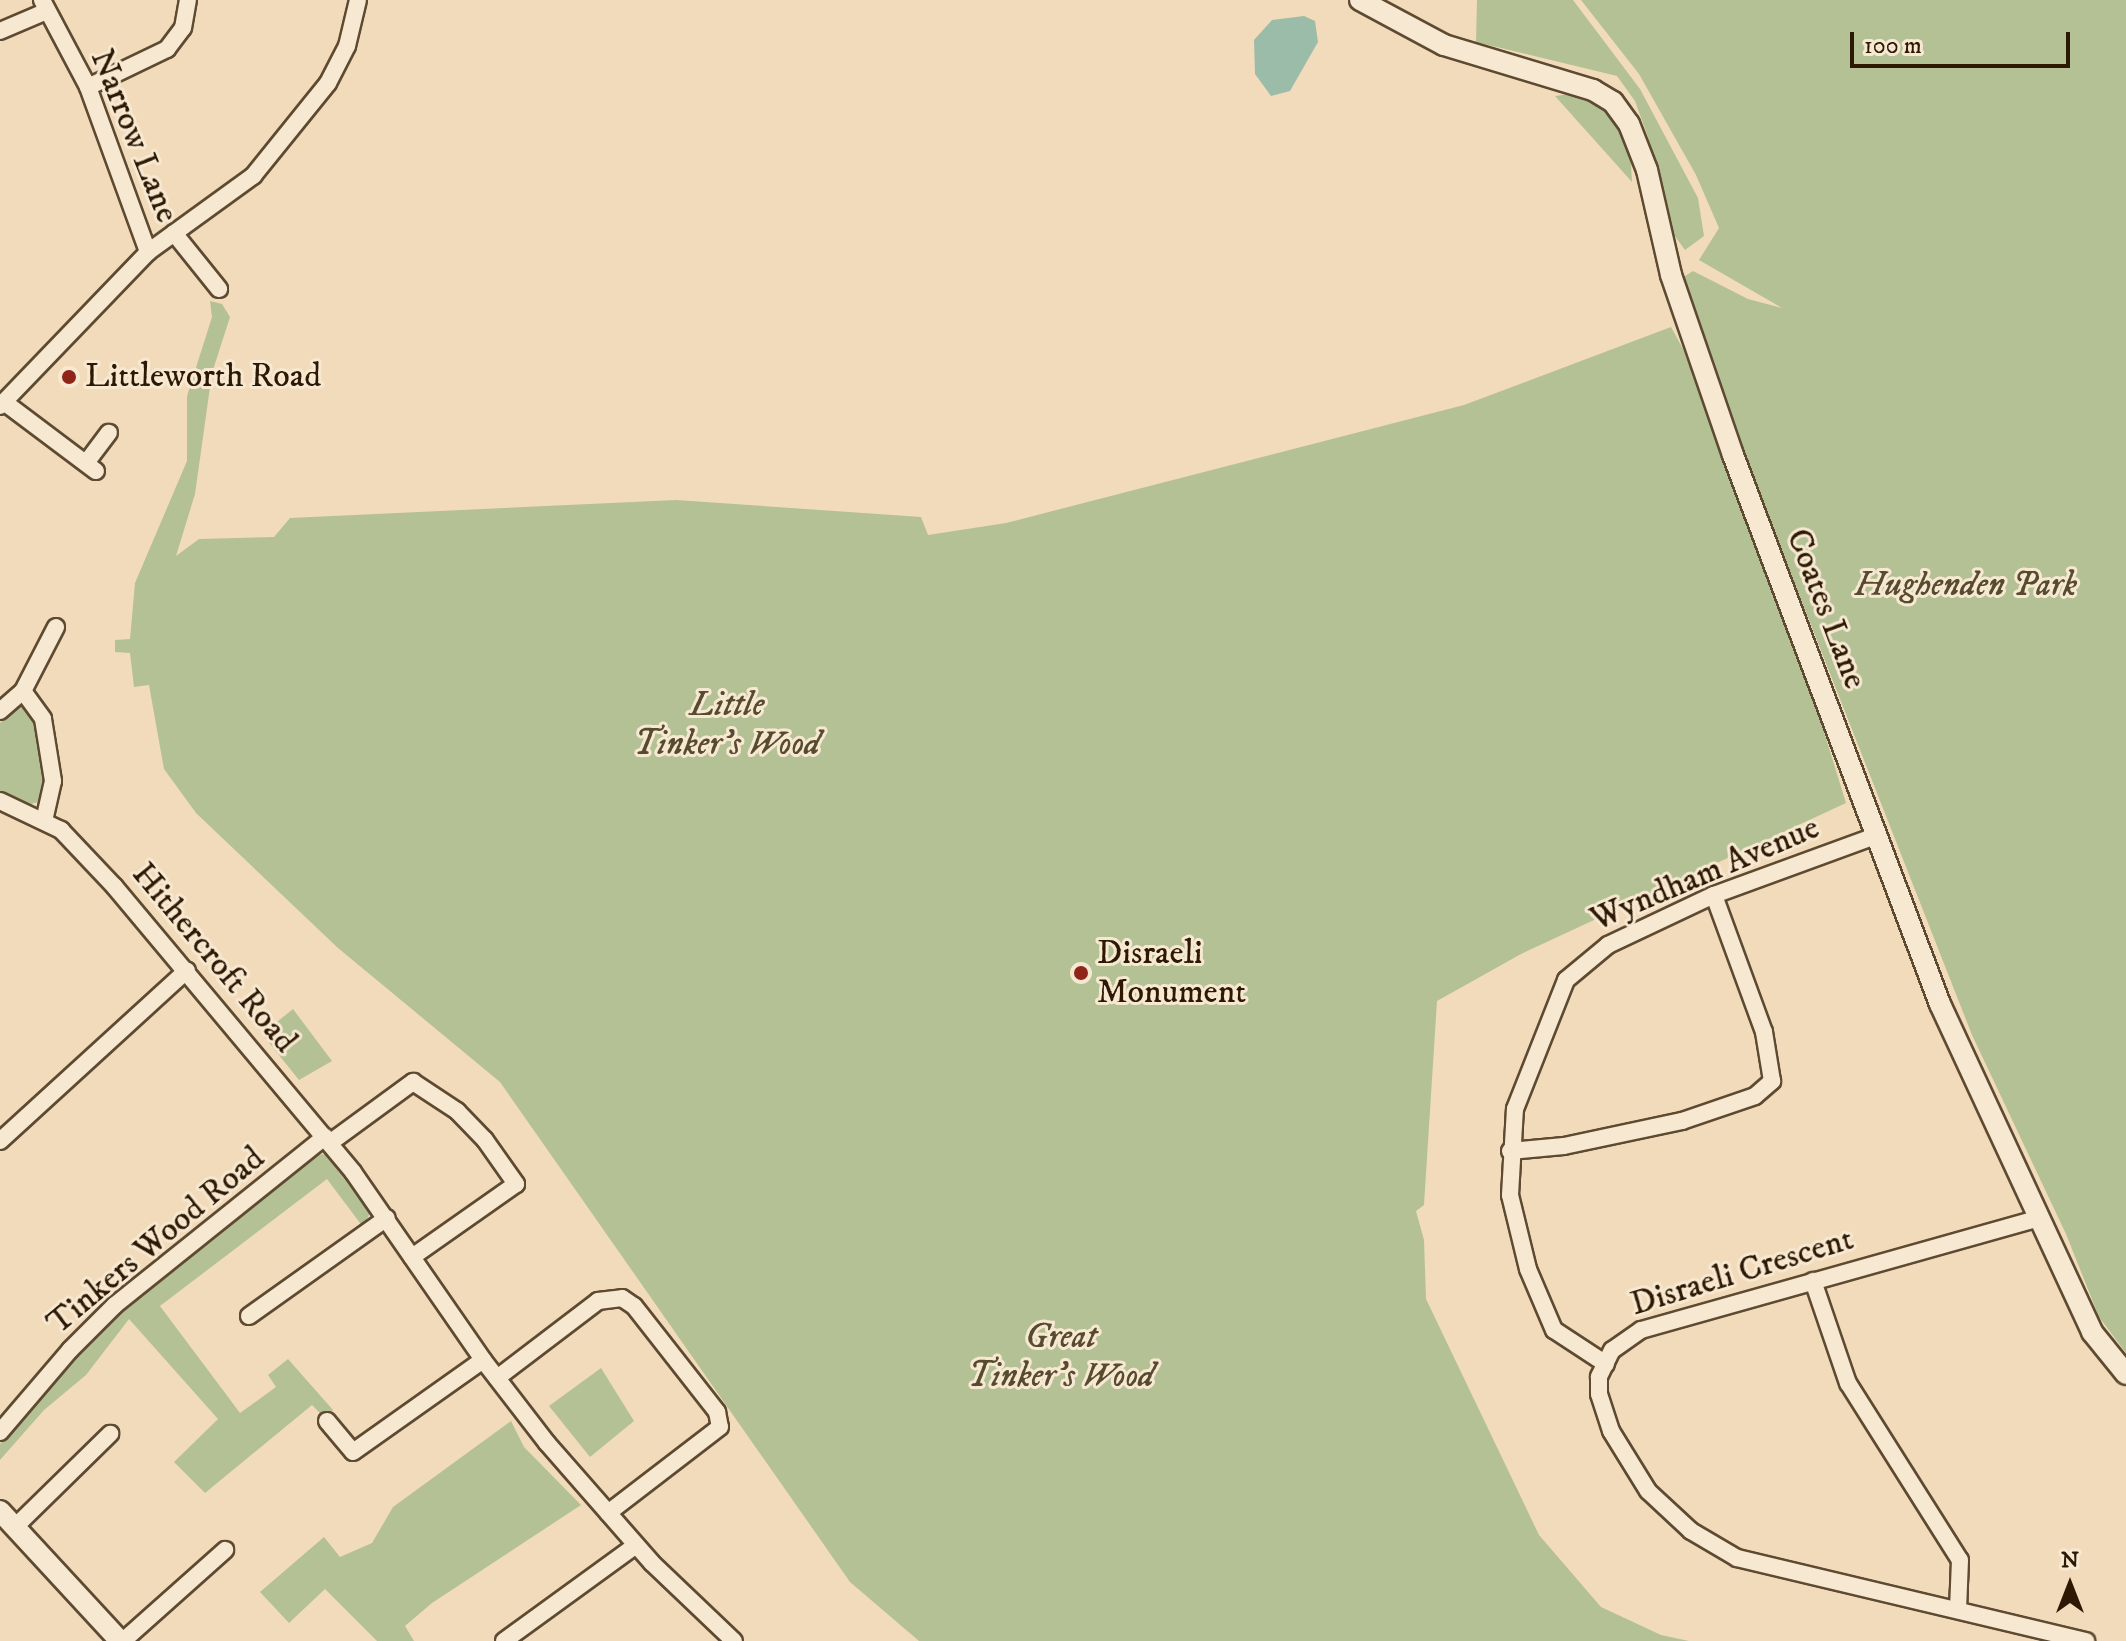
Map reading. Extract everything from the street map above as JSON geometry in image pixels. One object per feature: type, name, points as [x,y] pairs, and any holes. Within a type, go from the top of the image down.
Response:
[{"type":"street","points":[[88,87],[167,49],[183,28],[188,0]]},
{"type":"street","points":[[109,433],[91,467],[2,404],[148,252],[253,176],[328,83],[347,46],[358,0]]},
{"type":"street","name":"Coates Lane","points":[[1360,0],[1444,45],[1593,90],[1613,102],[1629,124],[1647,170],[1671,275],[1690,332],[1875,836],[1947,1018],[2036,1219],[2098,1342],[2126,1374]]},
{"type":"street","points":[[0,31],[44,6]]},
{"type":"street","name":"Narrow Lane","points":[[44,6],[88,87],[148,252]]},
{"type":"street","points":[[174,233],[219,289]]},
{"type":"street","points":[[0,711],[23,691],[56,627]]},
{"type":"street","points":[[23,691],[43,719],[53,781],[44,821]]},
{"type":"street","name":"Hithercroft Road","points":[[0,801],[44,821],[75,842],[187,970],[328,1140],[387,1218],[497,1378],[636,1545],[734,1641]]},
{"type":"street","name":"Wyndham Avenue","points":[[1606,1364],[1564,1339],[1545,1313],[1513,1216],[1510,1151],[1520,1092],[1566,980],[1608,945],[1714,895],[1875,836]]},
{"type":"street","points":[[1510,1151],[1564,1146],[1682,1121],[1766,1089],[1774,1070],[1770,1053],[1714,895]]},
{"type":"street","points":[[0,1141],[187,970]]},
{"type":"street","points":[[328,1140],[413,1082],[457,1111],[485,1140],[516,1184],[412,1257]]},
{"type":"street","name":"Tinkers Wood Road","points":[[0,1432],[70,1350],[115,1305],[328,1140]]},
{"type":"street","points":[[249,1316],[387,1218]]},
{"type":"street","name":"Disraeli Crescent","points":[[2036,1219],[1641,1330],[1625,1338],[1606,1364],[1599,1394],[1611,1431],[1648,1491],[1691,1531],[1759,1565],[2086,1641]]},
{"type":"street","points":[[1813,1281],[1848,1383],[1960,1560],[1958,1609]]},
{"type":"street","points":[[497,1378],[598,1301],[622,1298],[634,1306],[717,1412],[720,1427],[608,1513]]},
{"type":"street","points":[[327,1421],[353,1452],[483,1360]]},
{"type":"street","points":[[16,1526],[110,1434]]},
{"type":"street","points":[[0,1511],[122,1641],[225,1550]]},
{"type":"street","points":[[504,1641],[636,1545]]},
{"type":"green space","points":[[1477,0],[1573,0],[1640,89],[1698,198],[1704,236],[1685,250],[1669,228],[1648,137],[1635,101],[1617,76],[1476,42]]},
{"type":"green space","name":"Hughenden Park","points":[[1581,0],[2126,0],[2126,1353],[2099,1317],[2066,1234],[1972,1035],[1767,513],[1682,278],[1693,271],[1748,299],[1782,308],[1699,260],[1719,228],[1696,175],[1639,74]]},
{"type":"green space","points":[[1579,93],[1606,110],[1630,146],[1632,182],[1555,96]]},
{"type":"green space","points":[[210,301],[222,304],[230,317],[212,373],[195,494],[176,556],[199,539],[274,537],[290,518],[676,500],[921,517],[928,535],[1006,523],[1464,405],[1671,327],[1683,349],[1808,680],[1846,803],[1521,954],[1437,1001],[1424,1205],[1416,1211],[1424,1240],[1426,1299],[1539,1535],[1601,1607],[1661,1635],[1689,1641],[919,1641],[850,1582],[500,1082],[338,948],[196,813],[164,769],[149,685],[134,687],[130,653],[115,652],[115,640],[130,639],[135,583],[187,461],[187,396],[212,317]]},
{"type":"green space","points":[[27,705],[35,710],[50,786],[42,801],[31,804],[0,791],[0,723],[13,709]]},
{"type":"green space","points":[[293,1009],[332,1061],[299,1080],[262,1034]]},
{"type":"green space","points":[[326,1154],[335,1158],[372,1209],[363,1227],[327,1179],[160,1306],[240,1413],[276,1387],[268,1375],[288,1359],[333,1410],[324,1417],[312,1405],[205,1493],[174,1462],[218,1419],[129,1319],[86,1375],[44,1410],[0,1460],[0,1444],[63,1362],[120,1310],[315,1155]]},
{"type":"green space","points":[[601,1368],[634,1421],[590,1457],[549,1406]]},
{"type":"green space","points":[[511,1421],[524,1447],[581,1505],[432,1603],[405,1626],[414,1641],[377,1641],[325,1589],[289,1623],[260,1592],[324,1537],[340,1557],[372,1543],[393,1507]]},
{"type":"shaded area","points":[[1304,16],[1315,21],[1318,42],[1290,91],[1271,96],[1255,74],[1254,40],[1272,20]]},
{"type":"place","name":"Littleworth Road","points":[[69,377]]},
{"type":"place","name":"Disraeli Monument","points":[[1081,973]]},
{"type":"park label","name":"Little Tinker's Wood","points":[[727,724]]},
{"type":"park label","name":"Great Tinker's Wood","points":[[1061,1356]]}]
